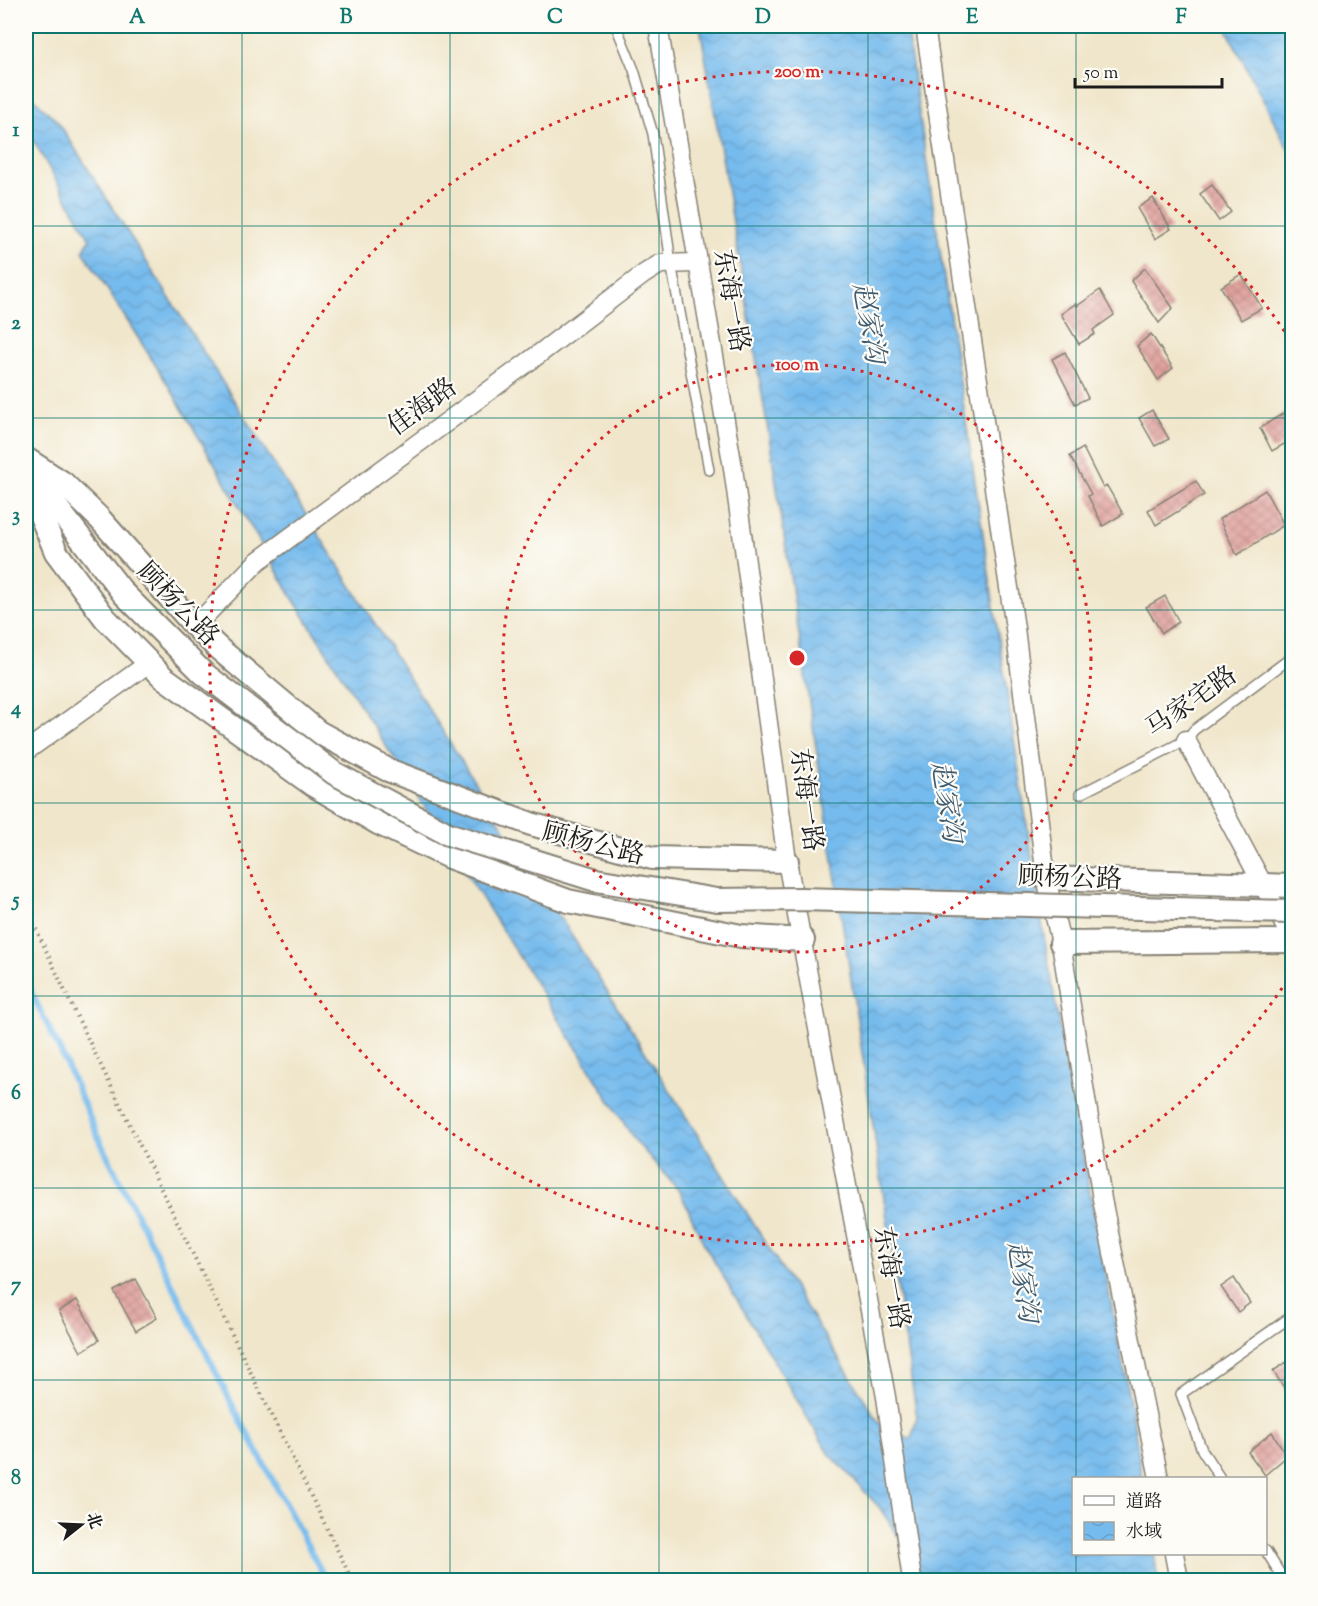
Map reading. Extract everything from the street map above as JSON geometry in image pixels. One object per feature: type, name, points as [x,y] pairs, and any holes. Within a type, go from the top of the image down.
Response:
[{"type":"street","name":"东海一路","points":[[658,26],[733,468],[787,861],[886,1397],[912,1581]]},
{"type":"street","points":[[925,26],[1015,628],[1046,878],[1061,943],[1102,1199],[1159,1477]]},
{"type":"street","name":"佳海路","points":[[195,626],[258,561],[644,274],[660,264],[697,263]]},
{"type":"street","points":[[26,459],[63,483],[99,518],[195,626],[318,732],[388,770],[531,824],[652,858],[787,861]]},
{"type":"street","name":"顾杨公路","points":[[26,467],[124,594],[203,673],[334,772],[448,834],[596,880],[717,900],[800,899],[1293,912]]},
{"type":"street","points":[[26,480],[56,552],[105,618],[163,677],[313,785],[378,823],[449,857],[568,901],[741,936],[803,940]]},
{"type":"street","points":[[26,751],[149,663]]},
{"type":"street","points":[[1061,943],[1293,940],[1186,740]]},
{"type":"street","points":[[1046,878],[1293,886]]},
{"type":"street","points":[[1174,1555],[1179,1581]]},
{"type":"lane","points":[[616,26],[634,70],[653,134],[671,263],[709,470]]},
{"type":"lane","name":"马家宅路","points":[[1080,794],[1186,740],[1194,730],[1293,657]]},
{"type":"lane","points":[[1219,1477],[1202,1450],[1181,1394],[1293,1316]]},
{"type":"lane","points":[[1267,1553],[1284,1581]]},
{"type":"path","points":[[26,907],[352,1581]]},
{"type":"water","name":"赵家沟","points":[[700,26],[906,26],[1043,930],[1142,1477],[1072,1477],[1072,1555],[1154,1555],[1158,1580],[926,1580],[880,1508],[828,1452],[705,1246],[680,1192],[634,1139],[292,597],[170,388],[83,251],[90,239],[26,128],[26,91],[59,123],[880,1424],[911,1439],[917,1417],[769,436]]},
{"type":"water","points":[[1225,26],[1292,26],[1292,156]]},
{"type":"building","points":[[1212,185],[1231,212],[1219,221],[1200,194]]},
{"type":"building","points":[[1153,198],[1171,229],[1155,239],[1137,208]]},
{"type":"building","points":[[1145,268],[1173,308],[1159,323],[1131,281]]},
{"type":"building","points":[[1241,274],[1262,308],[1241,320],[1221,287]]},
{"type":"building","points":[[1100,290],[1114,315],[1093,330],[1095,334],[1079,344],[1061,314]]},
{"type":"building","points":[[1151,334],[1173,368],[1158,380],[1137,346]]},
{"type":"building","points":[[1065,352],[1088,398],[1075,404],[1052,359]]},
{"type":"building","points":[[1293,407],[1293,439],[1272,451],[1260,428]]},
{"type":"building","points":[[1152,410],[1169,439],[1155,446],[1139,418]]},
{"type":"building","points":[[1083,448],[1103,488],[1107,486],[1123,514],[1103,526],[1088,496],[1091,494],[1070,456]]},
{"type":"building","points":[[1196,481],[1204,495],[1156,525],[1148,510]]},
{"type":"building","points":[[1265,490],[1284,525],[1237,555],[1219,519]]},
{"type":"building","points":[[1165,596],[1179,622],[1162,633],[1146,607]]},
{"type":"building","points":[[1234,1278],[1250,1303],[1238,1312],[1221,1287]]},
{"type":"building","points":[[136,1279],[157,1318],[136,1331],[114,1291]]},
{"type":"building","points":[[77,1300],[99,1340],[81,1352],[59,1311]]},
{"type":"building","points":[[1293,1358],[1293,1401],[1273,1371]]},
{"type":"building","points":[[1272,1432],[1287,1456],[1265,1475],[1248,1452]]},
{"type":"waterway","points":[[26,975],[32,994],[59,1048],[100,1141],[233,1406],[326,1580]]}]
